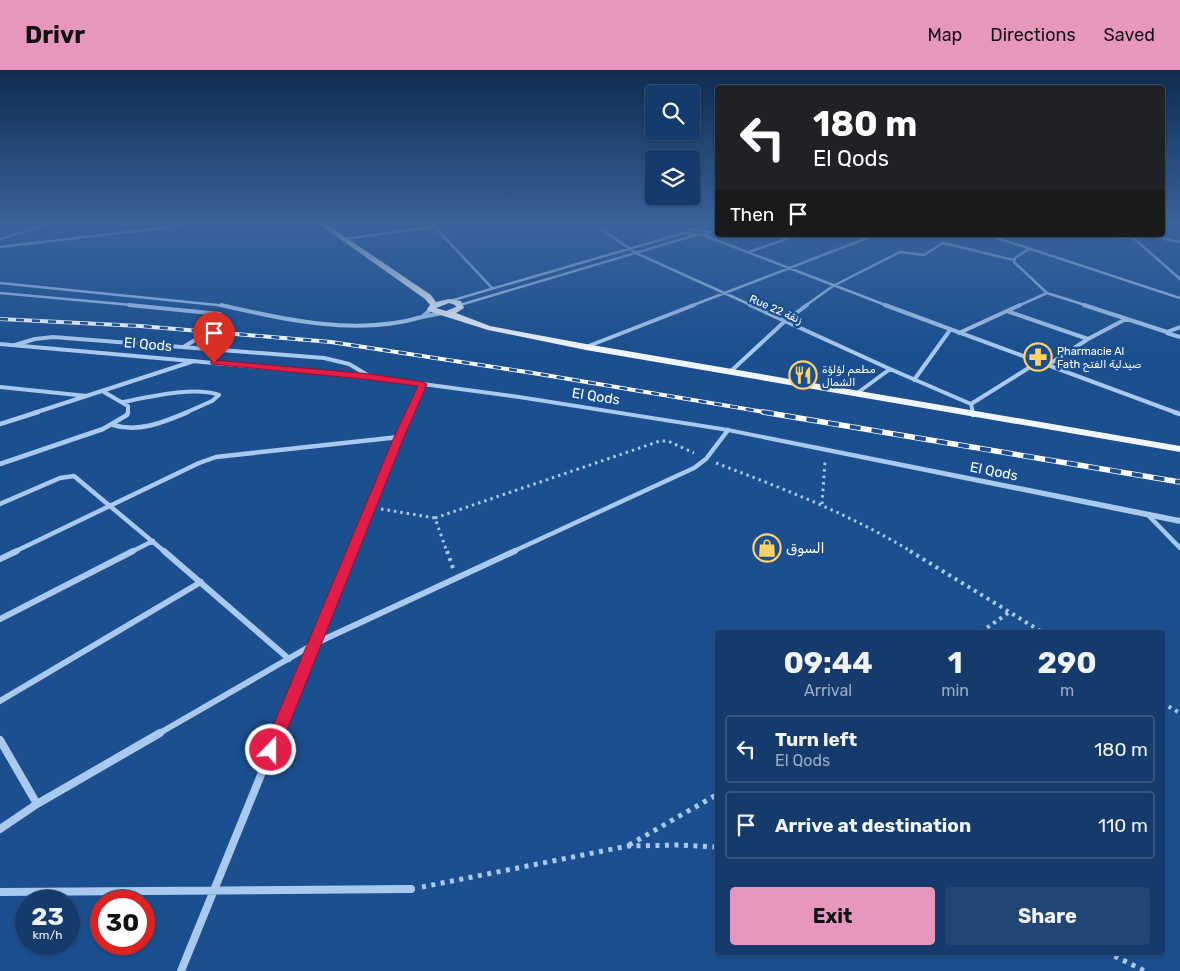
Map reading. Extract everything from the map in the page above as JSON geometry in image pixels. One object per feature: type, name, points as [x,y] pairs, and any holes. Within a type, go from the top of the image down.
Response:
[{"type":"main road","points":[[384,266],[428,297],[459,308],[468,320]]},
{"type":"main road","points":[[428,297],[433,307],[488,328],[856,394],[972,410],[1180,449]]},
{"type":"main road","points":[[433,307],[446,302]]},
{"type":"main road","points":[[445,313],[459,308]]},
{"type":"street","points":[[471,266],[492,288]]},
{"type":"street","points":[[446,302],[567,266]]},
{"type":"street","points":[[459,308],[594,266]]},
{"type":"street","name":"Rue 22 زنقة","points":[[663,266],[914,380],[972,410]]},
{"type":"street","points":[[784,266],[950,330],[1179,413]]},
{"type":"street","points":[[586,347],[794,266]]},
{"type":"street","points":[[730,372],[784,322],[833,286],[872,266]]},
{"type":"street","points":[[1019,266],[1035,284],[1047,293],[1180,337]]},
{"type":"street","points":[[1082,266],[1180,298]]},
{"type":"street","points":[[1165,266],[1180,279]]},
{"type":"street","points":[[0,283],[221,305],[267,316],[333,324],[374,326],[402,324],[422,317],[445,313]]},
{"type":"street","points":[[0,293],[214,313],[220,314],[219,322]]},
{"type":"street","points":[[959,333],[1047,293]]},
{"type":"street","points":[[422,317],[433,307]]},
{"type":"street","points":[[1007,311],[1088,339]]},
{"type":"street","points":[[1048,365],[1088,339],[1126,320]]},
{"type":"street","points":[[1167,332],[1180,327]]},
{"type":"street","points":[[914,380],[950,330]]},
{"type":"street","points":[[15,345],[35,339],[53,337],[184,346],[332,360],[349,364],[371,377]]},
{"type":"street","points":[[184,346],[195,340]]},
{"type":"street","name":"El Qods","points":[[0,344],[371,377],[520,396],[728,430],[1180,521]]},
{"type":"street","points":[[0,424],[104,392],[194,361]]},
{"type":"street","points":[[972,410],[1038,362]]},
{"type":"street","points":[[856,394],[890,370]]},
{"type":"street","points":[[181,971],[370,507],[423,384]]},
{"type":"street","points":[[1,387],[91,396]]},
{"type":"street","points":[[0,464],[113,425],[127,415],[129,409],[123,402],[104,392]]},
{"type":"street","points":[[113,425],[125,429],[145,426],[212,401],[219,395],[216,392],[185,393],[123,402]]},
{"type":"street","points":[[0,829],[37,804],[314,644],[694,468],[706,459],[728,430]]},
{"type":"street","points":[[0,559],[216,457],[399,437]]},
{"type":"street","points":[[0,504],[68,476],[74,476],[202,582],[289,659]]},
{"type":"street","points":[[1148,515],[1180,548]]},
{"type":"street","points":[[0,620],[153,541]]},
{"type":"street","points":[[0,701],[202,582]]},
{"type":"street","points":[[0,740],[37,804]]},
{"type":"street","points":[[0,892],[411,889]]},
{"type":"path","points":[[370,507],[435,518],[660,441],[668,441],[706,459],[822,504],[876,530],[1038,630]]},
{"type":"path","points":[[822,504],[825,450]]},
{"type":"path","points":[[435,518],[456,579]]},
{"type":"path","points":[[984,630],[1008,613]]},
{"type":"path","points":[[1165,705],[1180,713]]},
{"type":"path","points":[[628,846],[715,796]]},
{"type":"path","points":[[411,889],[628,846],[680,845],[715,847]]},
{"type":"path","points":[[1112,955],[1145,971]]},
{"type":"tunnel","points":[[195,340],[219,322]]},
{"type":"railway","points":[[0,319],[140,326],[331,342],[533,373],[770,413]]},
{"type":"railway","points":[[763,412],[1180,482]]},
{"type":"place","name":"Pharmacie Al Fath صيدلية الفتح","points":[[1038,357]]},
{"type":"place","name":"مطعم لؤلؤة الشمال","points":[[803,375]]},
{"type":"place","name":"السوق","points":[[767,548]]},
{"type":"route","points":[[214,363],[371,377],[423,384],[399,437],[271,750]]}]
